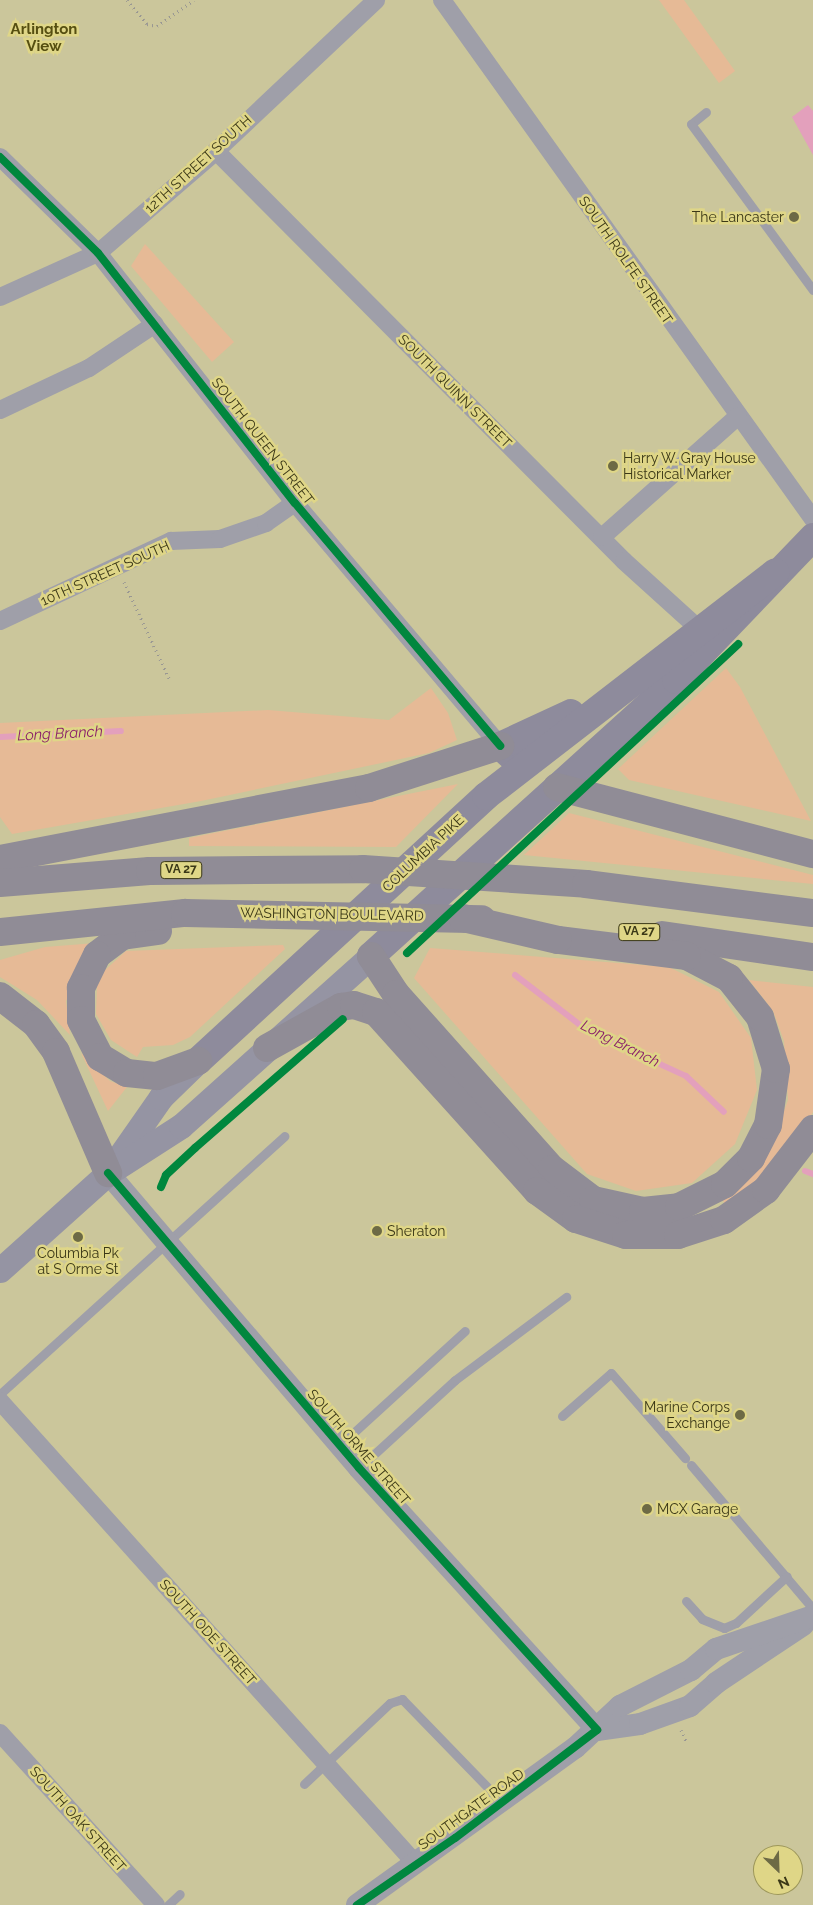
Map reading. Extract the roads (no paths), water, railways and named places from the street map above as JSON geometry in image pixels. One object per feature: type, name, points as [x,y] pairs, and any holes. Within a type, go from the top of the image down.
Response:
[{"type":"highway","points":[[0,859],[361,790],[500,746]]},
{"type":"highway","points":[[557,788],[813,854]]},
{"type":"highway","name":"VA 27","points":[[0,883],[150,871],[363,869],[508,876],[813,913]]},
{"type":"highway","points":[[198,1061],[148,1077],[117,1069],[100,1057],[84,1030],[79,999],[84,977],[97,955],[113,940],[132,934],[316,912]]},
{"type":"highway","name":"WASHINGTON BOULEVARD","points":[[0,932],[185,913],[316,912],[463,918],[635,932],[813,957]]},
{"type":"highway","points":[[371,956],[404,1004],[552,1169],[593,1200],[643,1212],[679,1207],[725,1184],[751,1158],[770,1116],[776,1069],[760,1017],[729,978],[688,956],[558,940],[463,918]]},
{"type":"highway","points":[[0,996],[36,1024],[56,1052],[108,1173]]},
{"type":"highway","points":[[267,1048],[341,1007],[362,1006],[376,1012],[537,1191],[576,1219],[626,1235],[661,1237],[694,1232],[740,1211],[778,1178],[813,1129]]},
{"type":"main road","name":"COLUMBIA PIKE","points":[[0,1270],[108,1173],[181,1126],[371,956],[714,643],[776,572],[813,537]]},
{"type":"main road","name":"COLUMBIA PIKE","points":[[108,1173],[161,1097],[198,1061],[522,766],[698,628],[776,572]]},
{"type":"main road","points":[[500,746],[571,712],[645,669]]},
{"type":"main road","name":"SOUTH QUEEN STREET","points":[[500,746],[522,766],[557,788]]},
{"type":"street","name":"12TH STREET SOUTH","points":[[0,297],[98,253],[216,151],[376,0]]},
{"type":"street","name":"SOUTH ROLFE STREET","points":[[442,0],[737,417],[813,519]]},
{"type":"street","name":"SOUTH QUINN STREET","points":[[216,151],[624,561],[698,628]]},
{"type":"street","name":"SOUTH QUEEN STREET","points":[[0,157],[98,253],[295,503],[500,746]]},
{"type":"street","points":[[0,410],[89,368],[155,324]]},
{"type":"street","points":[[602,538],[737,417]]},
{"type":"street","name":"10TH STREET SOUTH","points":[[0,621],[171,542],[220,539],[266,523],[295,503]]},
{"type":"street","name":"SOUTH ORME STREET","points":[[108,1173],[359,1468],[597,1730]]},
{"type":"street","name":"SOUTH ODE STREET","points":[[0,1400],[416,1864]]},
{"type":"street","name":"SOUTHGATE ROAD","points":[[357,1905],[502,1803],[597,1730],[620,1706],[691,1670],[716,1649],[813,1617]]},
{"type":"street","name":"SOUTHGATE ROAD","points":[[597,1730],[640,1724],[690,1706],[716,1683],[813,1617]]},
{"type":"street","name":"SOUTH OAK STREET","points":[[0,1733],[156,1905]]},
{"type":"lane","points":[[706,112],[691,124],[813,290]]},
{"type":"lane","points":[[0,1394],[170,1244],[285,1136]]},
{"type":"lane","points":[[359,1468],[455,1380],[566,1297]]},
{"type":"lane","points":[[340,1445],[465,1331]]},
{"type":"lane","points":[[562,1416],[611,1372],[787,1576],[813,1609]]},
{"type":"lane","points":[[686,1601],[702,1620],[724,1628],[736,1623],[787,1576]]},
{"type":"lane","points":[[304,1784],[390,1703],[402,1699],[502,1803]]},
{"type":"lane","points":[[168,1905],[180,1894]]},
{"type":"waterway","name":"Long Branch","points":[[0,737],[121,731]]},
{"type":"waterway","name":"Long Branch","points":[[515,975],[588,1031],[686,1076],[724,1112]]},
{"type":"waterway","name":"Long Branch","points":[[805,1171],[813,1174]]},
{"type":"place","name":"The Lancaster","points":[[794,217]]},
{"type":"place","name":"Harry W. Gray House Historical Marker","points":[[613,466]]},
{"type":"place","name":"Sheraton","points":[[377,1231]]},
{"type":"place","name":"Columbia Pk at S Orme St","points":[[78,1237]]},
{"type":"place","name":"Marine Corps Exchange","points":[[740,1415]]},
{"type":"place","name":"MCX Garage","points":[[647,1509]]},
{"type":"district","name":"Arlington View","points":[[44,38]]}]
